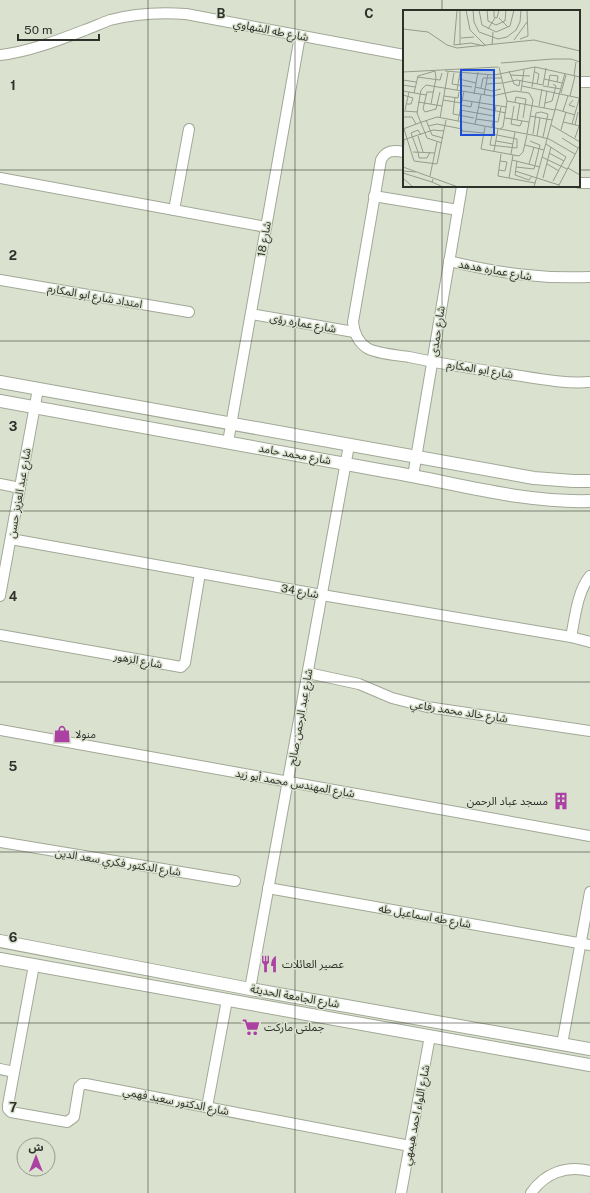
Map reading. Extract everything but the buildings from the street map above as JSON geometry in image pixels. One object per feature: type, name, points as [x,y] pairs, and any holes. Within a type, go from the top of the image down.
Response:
[{"type":"street","name":"شارع طه الشهاوي","points":[[0,55],[29,49],[109,21],[134,15],[160,12],[186,14],[403,55]]},
{"type":"street","name":"شارع 18","points":[[228,442],[300,36]]},
{"type":"street","points":[[174,210],[189,129]]},
{"type":"street","points":[[354,332],[353,322],[374,196],[383,156],[394,150],[403,152]]},
{"type":"street","points":[[0,178],[266,227]]},
{"type":"street","name":"شارع حمدى","points":[[413,476],[462,187]]},
{"type":"street","points":[[374,196],[458,210]]},
{"type":"street","name":"شارع عماره هدهد","points":[[449,261],[510,274],[539,277],[590,277]]},
{"type":"street","name":"امتداد شارع ابو المكارم","points":[[0,280],[190,312]]},
{"type":"street","name":"شارع عماره رؤى","points":[[251,314],[354,332]]},
{"type":"street","name":"شارع ابو المكارم","points":[[354,332],[360,342],[368,348],[432,362],[567,383],[590,382]]},
{"type":"street","name":"شارع محمد حامد","points":[[0,382],[349,446],[534,478],[573,482],[590,482]]},
{"type":"street","name":"شارع عبد العزيز حسن","points":[[0,596],[38,389]]},
{"type":"street","name":"شارع محمد حامد","points":[[0,401],[515,496],[556,500],[590,501]]},
{"type":"street","name":"شارع عبد الرحمن صالح","points":[[250,989],[349,446]]},
{"type":"street","points":[[0,484],[20,488]]},
{"type":"street","name":"شارع 34","points":[[10,539],[322,595],[570,637],[590,642]]},
{"type":"street","name":"شارع الزهور","points":[[0,635],[181,667],[185,663],[200,573]]},
{"type":"street","points":[[570,637],[580,596],[585,582],[590,576]]},
{"type":"street","name":"شارع خالد محمد رفاعي","points":[[308,673],[359,684],[392,698],[421,706],[590,730]]},
{"type":"street","name":"شارع المهندس محمد أبو زيد","points":[[0,730],[590,836]]},
{"type":"street","name":"شارع الدكتور فكري سعد الدين","points":[[0,842],[235,881]]},
{"type":"street","name":"شارع طه اسماعيل طه","points":[[268,888],[585,944]]},
{"type":"street","points":[[562,1044],[585,944],[590,892]]},
{"type":"street","name":"شارع الجامعة الحديثة","points":[[0,941],[250,989],[590,1048]]},
{"type":"street","points":[[73,972],[76,956]]},
{"type":"street","name":"شارع الجامعة الحديثة","points":[[0,959],[590,1065]]},
{"type":"street","points":[[0,1070],[14,1072],[34,965]]},
{"type":"street","points":[[207,1107],[227,1000]]},
{"type":"street","name":"شارع اللواء احمد هيمهي","points":[[401,1193],[430,1036]]},
{"type":"street","points":[[521,1053],[524,1037]]},
{"type":"street","name":"شارع الدكتور سعيد فهمي","points":[[14,1072],[8,1105],[9,1111],[13,1113],[67,1122],[72,1119],[74,1114],[78,1089],[80,1085],[84,1084],[410,1146]]},
{"type":"street","points":[[531,1193],[544,1179],[554,1173],[575,1168],[590,1171]]},
{"type":"place","name":"منولا","points":[[62,734]]},
{"type":"place","name":"مسجد عباد الرحمن","points":[[561,801]]},
{"type":"place","name":"عصير العائلات","points":[[269,964]]},
{"type":"place","name":"جملتى ماركت","points":[[251,1027]]}]
